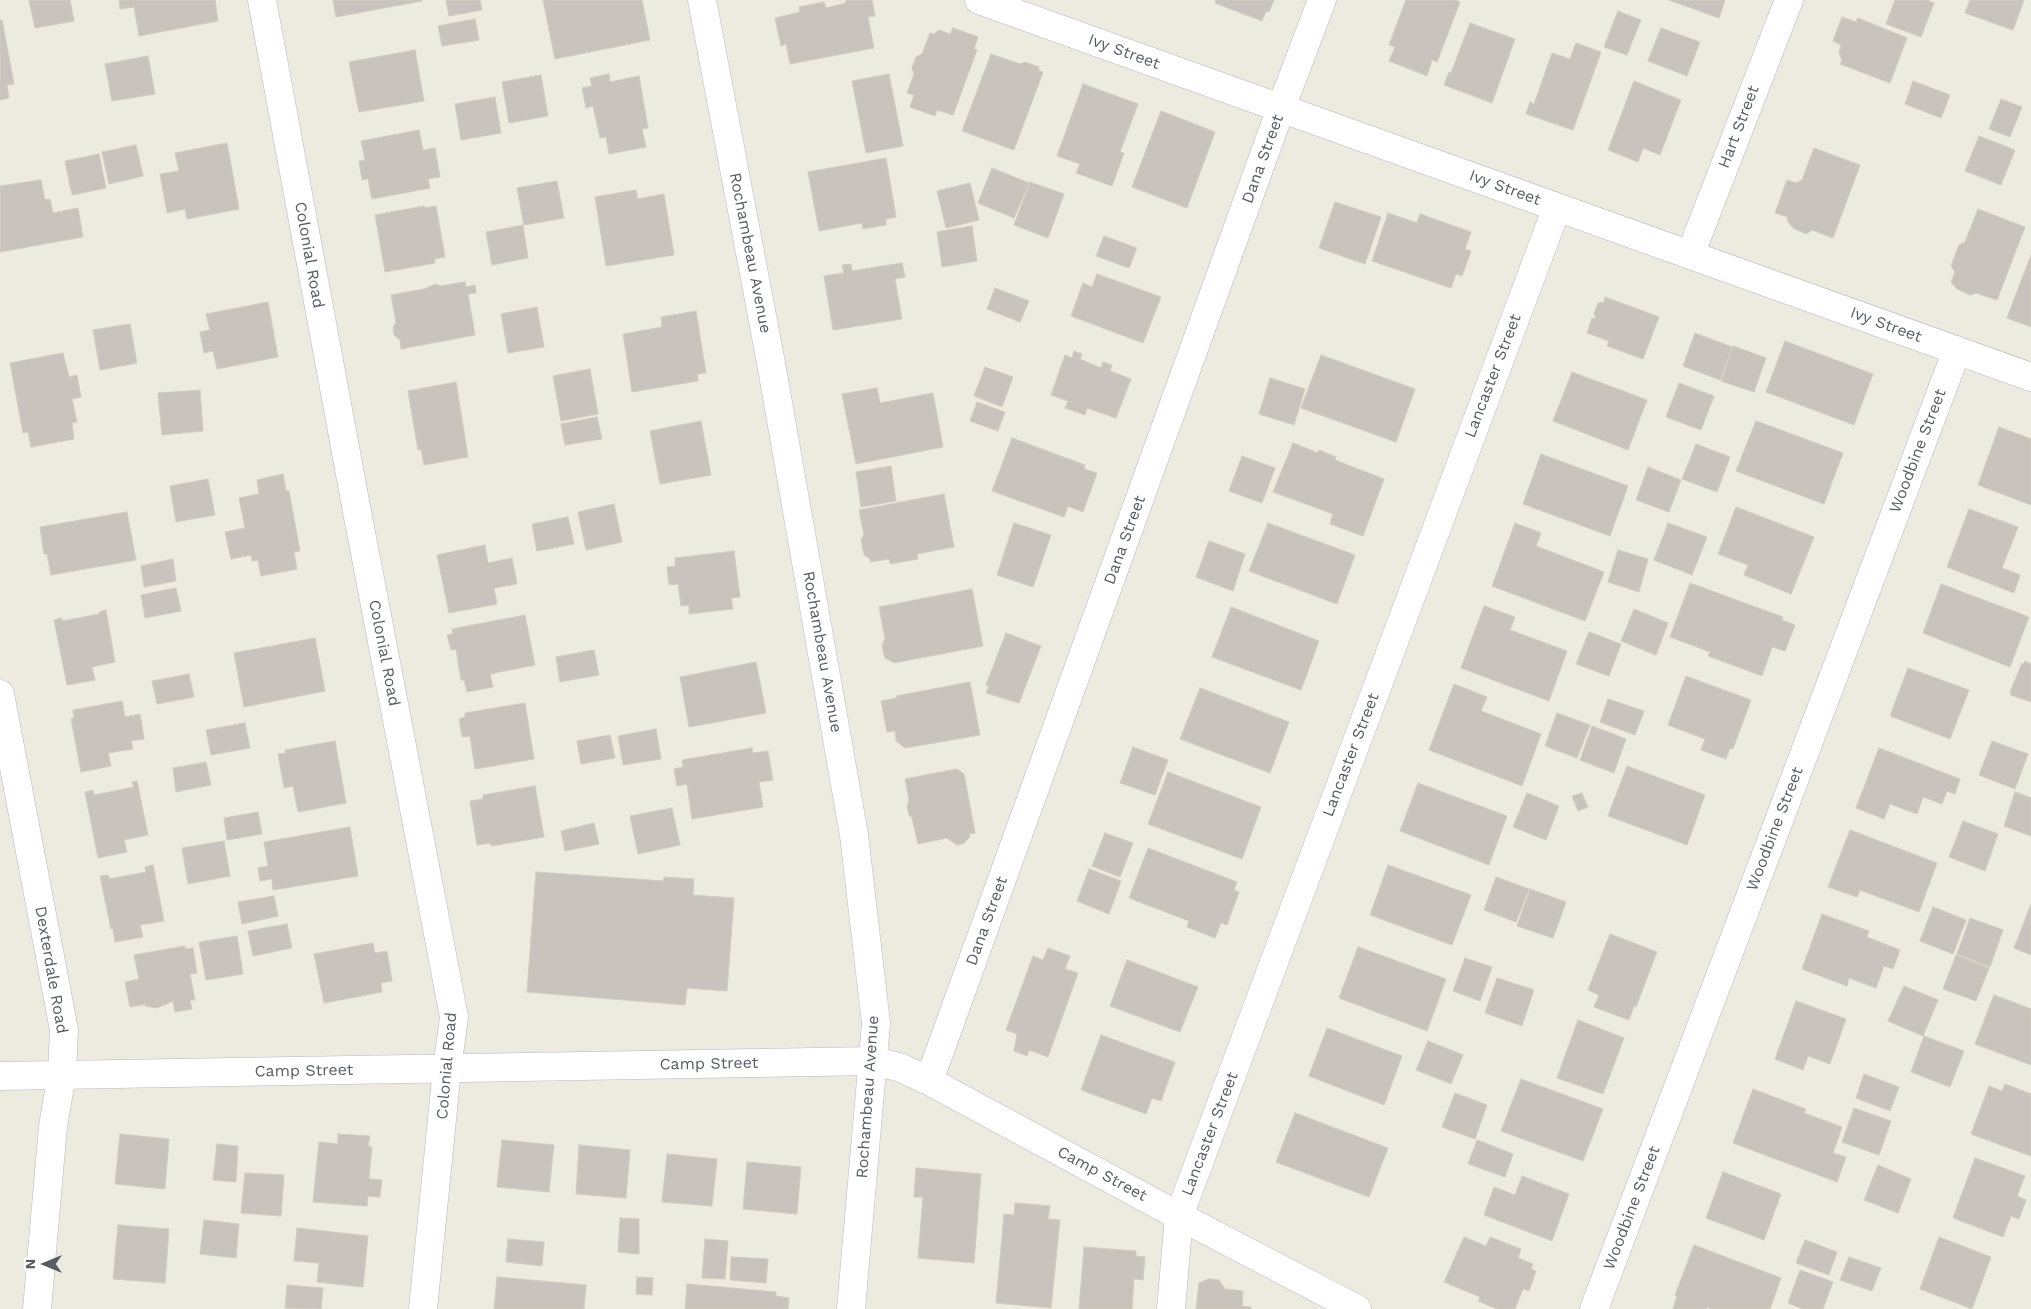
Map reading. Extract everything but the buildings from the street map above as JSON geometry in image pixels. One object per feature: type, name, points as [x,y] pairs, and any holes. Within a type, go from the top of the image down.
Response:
[{"type":"street","name":"Colonial Road","points":[[262,0],[351,482],[454,1017],[423,1309]]},
{"type":"street","name":"Rochambeau Avenue","points":[[702,0],[772,363],[854,836],[876,1023],[851,1309]]},
{"type":"street","name":"Ivy Street","points":[[979,0],[2031,377]]},
{"type":"street","name":"Dana Street","points":[[929,1081],[1281,108],[1322,0]]},
{"type":"street","name":"Hart Street","points":[[1690,254],[1789,0]]},
{"type":"street","name":"Lancaster Street","points":[[1171,1309],[1179,1216],[1557,207]]},
{"type":"street","name":"Woodbine Street","points":[[1594,1309],[1956,350]]},
{"type":"street","name":"Dexterdale Road","points":[[0,694],[64,1030],[62,1074],[53,1126],[37,1309]]},
{"type":"street","name":"Camp Street","points":[[0,1076],[873,1061],[899,1067],[929,1081],[1179,1216],[1357,1309]]}]
